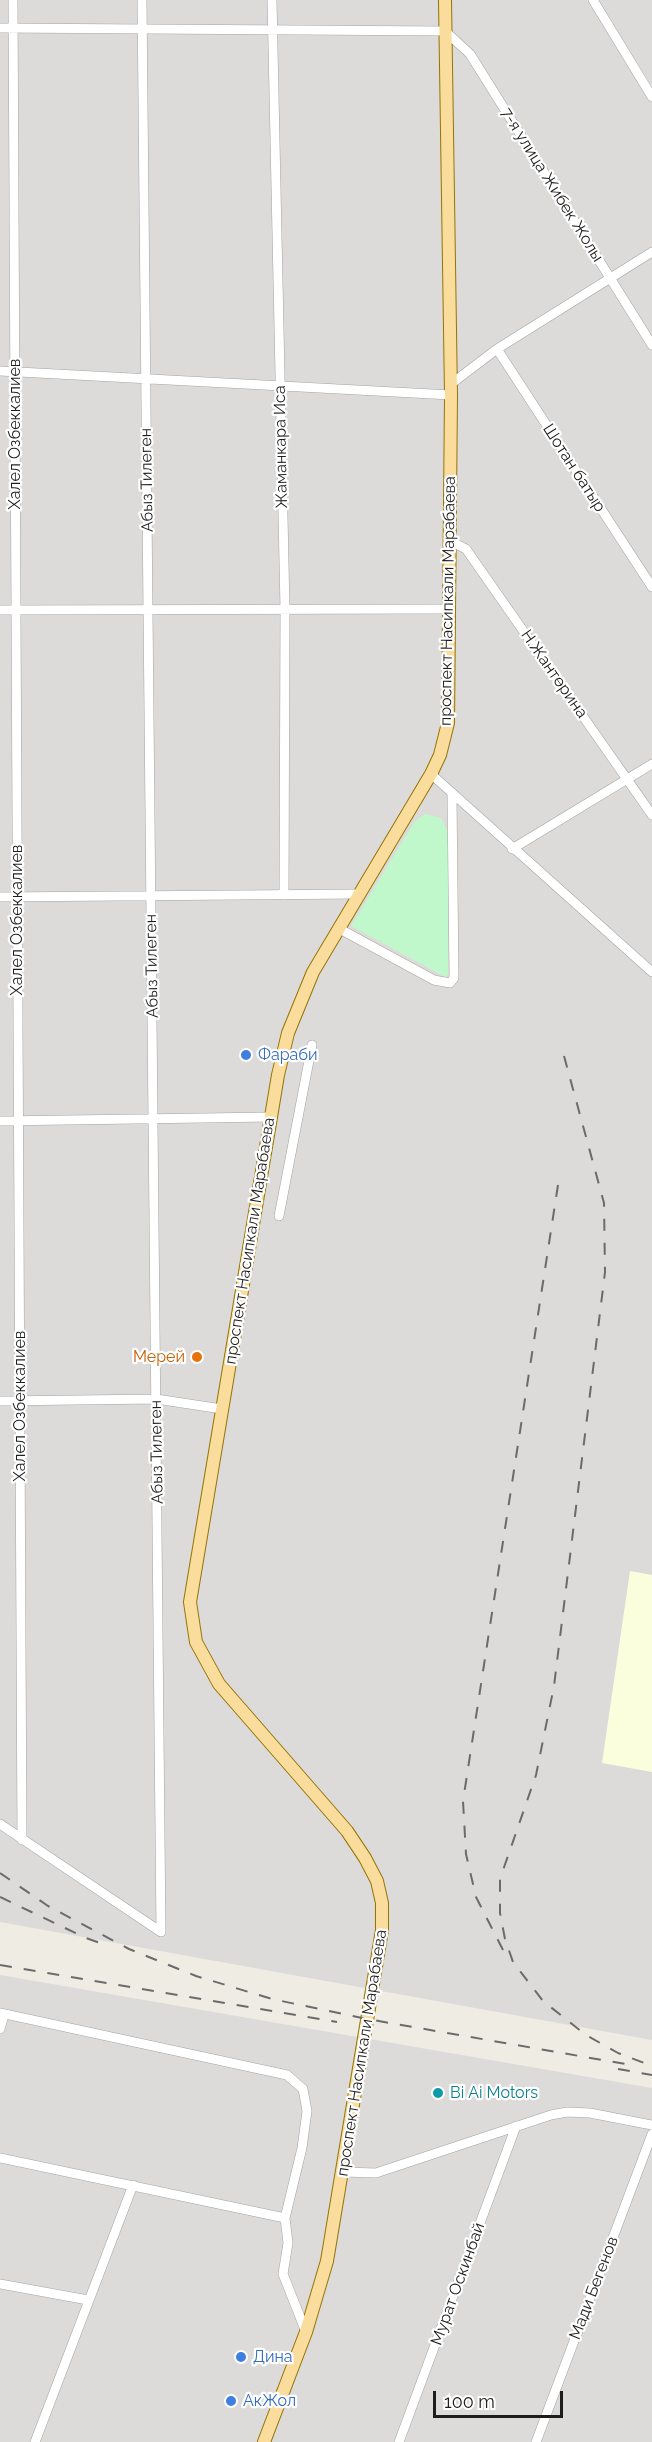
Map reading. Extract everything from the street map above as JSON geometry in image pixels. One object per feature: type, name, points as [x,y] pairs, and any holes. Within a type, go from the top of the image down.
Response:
[{"type":"main road","name":"проспект Насипкали Марабаева","points":[[264,2442],[306,2332],[327,2261],[382,1930],[382,1903],[377,1881],[347,1831],[219,1684],[196,1642],[190,1602],[278,1075],[296,1009],[313,972],[338,928],[430,774],[440,755],[448,723],[451,390],[445,0]]},
{"type":"street","name":"Халел Озбеккалиев","points":[[13,0],[22,1840]]},
{"type":"street","name":"Абыз Тилеген","points":[[22,1840],[161,1932],[142,0]]},
{"type":"street","name":"Жаманкара Иса","points":[[272,0],[285,609],[284,895]]},
{"type":"street","points":[[593,0],[652,97]]},
{"type":"street","points":[[0,28],[445,31]]},
{"type":"street","name":"7-я улица Жибек Жолы","points":[[445,31],[470,54],[652,345]]},
{"type":"street","points":[[0,371],[280,386],[451,390],[497,350],[652,252]]},
{"type":"street","name":"Шотан батыр","points":[[497,350],[652,587]]},
{"type":"street","name":"Н.Жантөрина","points":[[448,540],[466,549],[652,815]]},
{"type":"street","points":[[0,610],[448,609]]},
{"type":"street","points":[[512,849],[652,765]]},
{"type":"street","points":[[430,774],[652,972]]},
{"type":"street","points":[[338,928],[434,980],[450,983],[454,978],[452,796]]},
{"type":"street","points":[[0,897],[359,894]]},
{"type":"street","points":[[279,1216],[312,1045]]},
{"type":"street","points":[[0,1121],[271,1117]]},
{"type":"street","points":[[0,1401],[156,1399],[222,1408]]},
{"type":"street","points":[[0,1824],[22,1840]]},
{"type":"street","points":[[0,2029],[2,2014],[288,2075],[303,2089],[307,2111],[302,2148],[285,2218],[288,2243],[283,2274],[306,2332]]},
{"type":"street","points":[[343,2172],[376,2173],[516,2126],[567,2112],[590,2113],[652,2125]]},
{"type":"street","name":"Мурат Оскинбай","points":[[399,2442],[516,2126]]},
{"type":"street","name":"Мади Бегенов","points":[[536,2442],[652,2134]]},
{"type":"street","points":[[0,2158],[285,2218]]},
{"type":"street","points":[[35,2442],[133,2185]]},
{"type":"street","points":[[0,2284],[88,2300]]},
{"type":"shaded area","points":[[0,0],[652,0],[652,2040],[0,1922]]},
{"type":"shaded area","points":[[630,1571],[652,1575],[652,1772],[602,1763]]},
{"type":"shaded area","points":[[0,1975],[652,2088],[652,2442],[0,2442]]},
{"type":"green space","points":[[425,814],[441,818],[448,832],[448,975],[445,977],[351,926],[415,821]]},
{"type":"railway","points":[[564,1056],[604,1203],[605,1272],[554,1686],[536,1775],[500,1879],[500,1913],[505,1939],[513,1962],[543,2001],[586,2035],[618,2053],[652,2066]]},
{"type":"railway","points":[[503,1950],[476,1897],[466,1854],[463,1801],[558,1185]]},
{"type":"railway","points":[[0,1873],[48,1906],[129,1949],[196,1976],[272,1999],[367,2019],[631,2065]]},
{"type":"railway","points":[[0,1897],[86,1938],[109,1946]]},
{"type":"railway","points":[[0,1965],[337,2022]]},
{"type":"railway","points":[[618,2069],[652,2075]]},
{"type":"place","name":"Фараби","points":[[246,1055]]},
{"type":"place","name":"Мерей","points":[[197,1357]]},
{"type":"place","name":"Bi Ai Motors","points":[[438,2093]]},
{"type":"place","name":"Дина","points":[[241,2357]]},
{"type":"place","name":"АкЖол","points":[[231,2401]]}]
